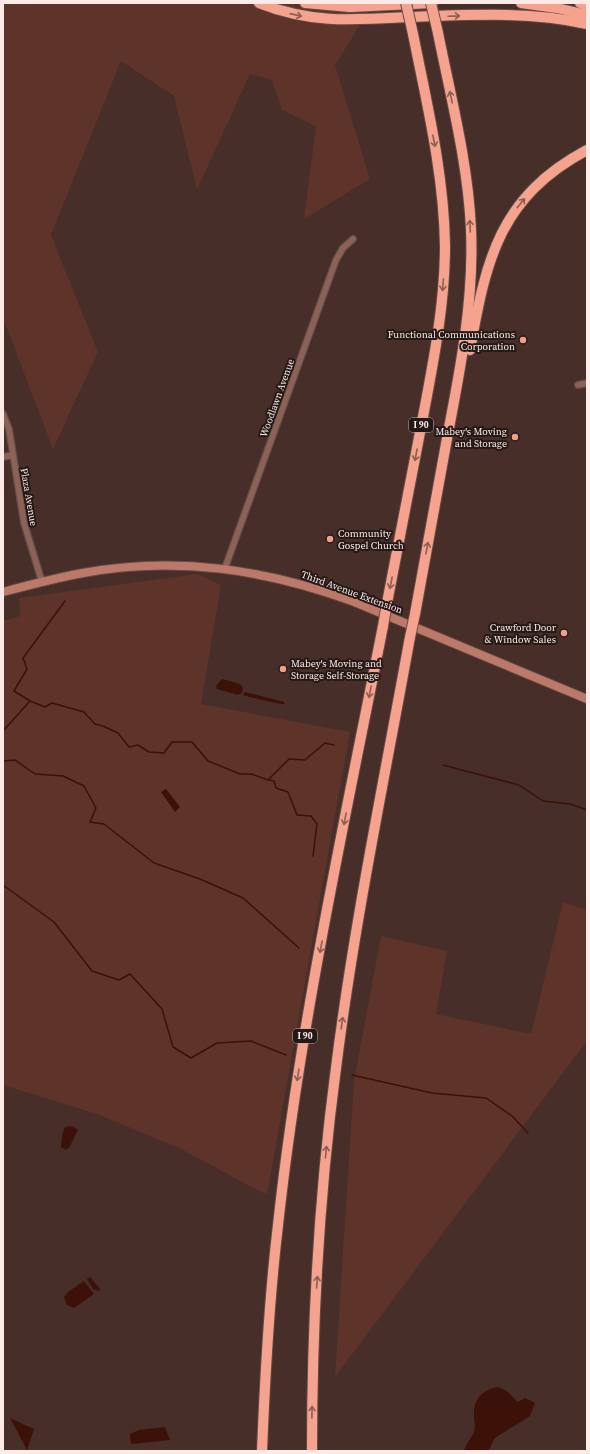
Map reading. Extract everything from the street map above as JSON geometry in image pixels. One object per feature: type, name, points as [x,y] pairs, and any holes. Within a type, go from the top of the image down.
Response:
[{"type":"highway","points":[[259,3],[288,13],[320,19],[351,20],[509,14],[556,18],[587,24]]},
{"type":"highway","points":[[305,3],[350,7],[432,3],[465,167],[471,230],[471,269],[468,315],[449,429],[360,907],[334,1078],[324,1173],[316,1291],[312,1451]]},
{"type":"highway","name":"I 90","points":[[262,1451],[267,1352],[275,1255],[291,1121],[316,971],[383,626],[433,362],[441,312],[444,269],[444,222],[439,171],[406,3]]},
{"type":"highway","points":[[521,3],[587,14]]},
{"type":"highway","points":[[580,3],[587,6]]},
{"type":"highway","points":[[449,429],[464,381],[485,274],[496,243],[513,213],[534,188],[560,166],[587,150]]},
{"type":"street","name":"Woodlawn Avenue","points":[[225,568],[336,260],[343,248],[353,240]]},
{"type":"street","points":[[578,385],[587,383]]},
{"type":"street","name":"Plaza Avenue","points":[[3,414],[9,429],[24,523],[42,582]]},
{"type":"street","points":[[3,457],[13,455]]},
{"type":"street","name":"Third Avenue Extension","points":[[3,592],[42,582],[111,569],[174,566],[225,568],[287,580],[352,600],[587,699]]},
{"type":"shaded area","points":[[3,3],[374,3],[335,65],[370,179],[304,219],[316,126],[282,110],[272,80],[250,74],[197,190],[174,96],[121,61],[51,235],[98,352],[53,449],[3,318]]},
{"type":"shaded area","points":[[197,574],[221,585],[201,704],[350,732],[267,1195],[179,1148],[97,1114],[3,1085],[3,621],[20,616],[19,598]]},
{"type":"shaded area","points":[[222,679],[240,684],[243,688],[242,693],[238,695],[217,689],[216,686]]},
{"type":"shaded area","points":[[245,692],[284,702],[285,704],[243,695]]},
{"type":"shaded area","points":[[166,789],[180,807],[175,812],[161,792]]},
{"type":"shaded area","points":[[563,902],[587,910],[587,1041],[335,1377],[354,1081],[381,936],[447,951],[436,1014],[531,1034]]},
{"type":"shaded area","points":[[72,1126],[78,1130],[69,1148],[66,1150],[61,1147],[62,1135],[65,1127]]},
{"type":"shaded area","points":[[90,1277],[100,1289],[99,1291],[93,1289],[87,1279]]},
{"type":"shaded area","points":[[84,1281],[94,1294],[74,1308],[67,1305],[64,1297],[68,1292]]},
{"type":"shaded area","points":[[496,1387],[506,1391],[518,1402],[525,1398],[535,1403],[530,1416],[495,1438],[488,1451],[464,1451],[475,1430],[474,1410],[479,1397],[486,1391]]},
{"type":"shaded area","points":[[10,1418],[34,1429],[27,1450]]},
{"type":"shaded area","points":[[165,1427],[170,1440],[131,1444],[130,1434],[139,1430]]},
{"type":"waterway","points":[[30,701],[14,691],[27,669],[23,658],[65,601]]},
{"type":"waterway","points":[[3,731],[30,701],[45,707],[52,703],[84,712],[95,724],[118,733],[129,747],[138,745],[149,752],[164,753],[172,742],[192,742],[208,761],[240,774],[251,774],[268,780],[289,759],[305,760],[325,743],[334,745]]},
{"type":"waterway","points":[[3,761],[15,760],[35,774],[63,776],[84,786],[96,808],[90,822],[104,824],[154,863],[200,879],[243,898],[299,948]]},
{"type":"waterway","points":[[443,765],[519,785],[543,801],[570,804],[587,810]]},
{"type":"waterway","points":[[269,780],[274,781],[276,788],[288,792],[297,815],[311,816],[317,824],[313,856]]},
{"type":"waterway","points":[[3,885],[54,922],[92,971],[119,980],[130,974],[162,1009],[173,1047],[191,1058],[217,1043],[251,1041],[286,1055]]},
{"type":"waterway","points":[[352,1075],[432,1093],[486,1098],[512,1116],[528,1133]]},
{"type":"place","name":"Functional Communications Corporation","points":[[523,340]]},
{"type":"place","name":"Mabey's Moving and Storage","points":[[515,437]]},
{"type":"place","name":"Community Gospel Church","points":[[330,539]]},
{"type":"place","name":"Crawford Door & Window Sales","points":[[564,633]]},
{"type":"place","name":"Mabey's Moving and Storage Self-Storage","points":[[283,669]]}]
